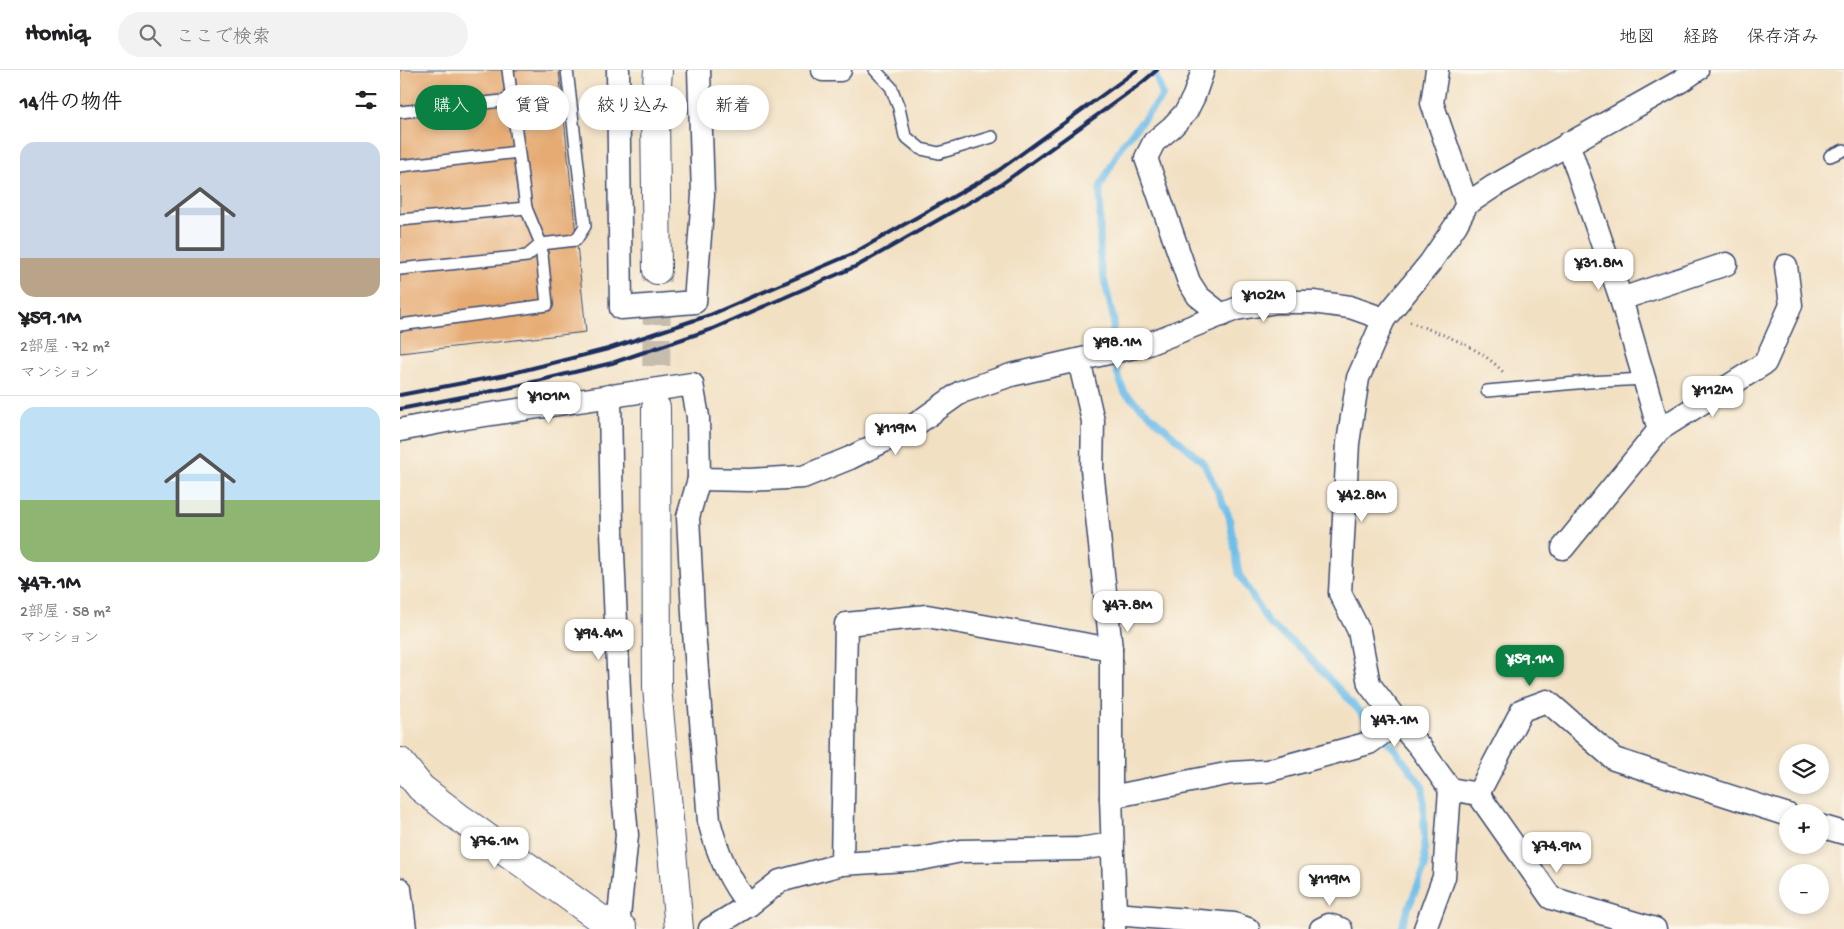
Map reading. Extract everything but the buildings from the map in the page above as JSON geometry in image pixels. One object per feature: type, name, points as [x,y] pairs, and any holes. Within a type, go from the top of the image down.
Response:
[{"type":"street","points":[[618,70],[621,308],[695,302],[703,195],[700,70]]},
{"type":"street","points":[[657,270],[655,115],[658,70]]},
{"type":"street","points":[[823,70],[840,70]]},
{"type":"street","points":[[1202,70],[1194,96],[1186,112],[1154,142],[1146,158],[1189,282],[1198,296],[1222,315]]},
{"type":"street","points":[[1437,70],[1432,104],[1467,204]]},
{"type":"street","points":[[1425,929],[1444,877],[1450,789],[1420,747],[1369,684],[1359,631],[1340,593],[1349,434],[1358,378],[1386,317],[1430,262],[1456,225],[1467,204],[1494,186],[1681,81],[1697,70]]},
{"type":"street","points":[[1568,143],[1621,299],[1659,430]]},
{"type":"street","points":[[1621,299],[1726,264]]},
{"type":"street","points":[[1564,548],[1659,430],[1765,363],[1791,305],[1786,266]]},
{"type":"street","points":[[699,479],[749,480],[803,477],[850,458],[912,427],[961,392],[1011,375],[1148,344],[1236,309],[1276,302],[1313,302],[1350,307],[1386,317]]},
{"type":"street","points":[[1079,360],[1093,422],[1092,469],[1111,649],[1111,797],[1114,922],[1234,924],[1248,929]]},
{"type":"street","points":[[400,430],[451,420],[692,384],[698,417],[699,479],[688,517],[694,632],[709,822],[717,851],[739,894],[749,905]]},
{"type":"street","points":[[400,762],[420,788],[609,926],[628,835],[624,804],[613,550],[610,396]]},
{"type":"street","points":[[656,408],[657,687],[679,929]]},
{"type":"street","points":[[842,864],[846,624],[927,616],[1111,649]]},
{"type":"street","points":[[1478,794],[1522,710],[1546,701],[1614,759],[1779,812]]},
{"type":"street","points":[[1111,797],[1231,773],[1267,771],[1369,743],[1398,722]]},
{"type":"street","points":[[1450,789],[1478,794],[1551,898],[1654,929]]},
{"type":"street","points":[[1829,829],[1844,833]]},
{"type":"street","points":[[710,929],[749,905],[780,881],[842,864],[921,859],[961,851],[1079,850],[1112,844]]},
{"type":"street","points":[[400,889],[405,929]]},
{"type":"street","points":[[1321,929],[1329,925],[1342,929]]},
{"type":"lane","points":[[508,70],[510,85]]},
{"type":"lane","points":[[400,269],[527,256],[541,244],[576,240],[585,226],[567,70]]},
{"type":"lane","points":[[875,70],[892,87],[905,136],[921,149],[939,153],[992,137]]},
{"type":"lane","points":[[400,112],[497,102]]},
{"type":"lane","points":[[400,325],[547,305],[541,244],[526,208],[515,130]]},
{"type":"lane","points":[[1830,156],[1844,150]]},
{"type":"lane","points":[[400,166],[518,152]]},
{"type":"lane","points":[[400,220],[526,208]]},
{"type":"lane","points":[[1487,391],[1644,379]]},
{"type":"path","points":[[1386,317],[1465,344],[1495,363],[1518,388]]},
{"type":"waterway","points":[[1154,70],[1163,96],[1122,145],[1100,187],[1100,262],[1114,321],[1111,342],[1118,376],[1125,393],[1204,463],[1229,516],[1239,574],[1269,624],[1304,651],[1397,752],[1423,787],[1425,867],[1400,929]]},
{"type":"tunnel","points":[[656,408],[657,270]]},
{"type":"railway","points":[[400,395],[505,375],[608,349],[710,315],[852,254],[995,173],[1137,70]]},
{"type":"railway","points":[[400,409],[508,388],[612,363],[712,329],[859,265],[1003,183],[1157,70]]}]
